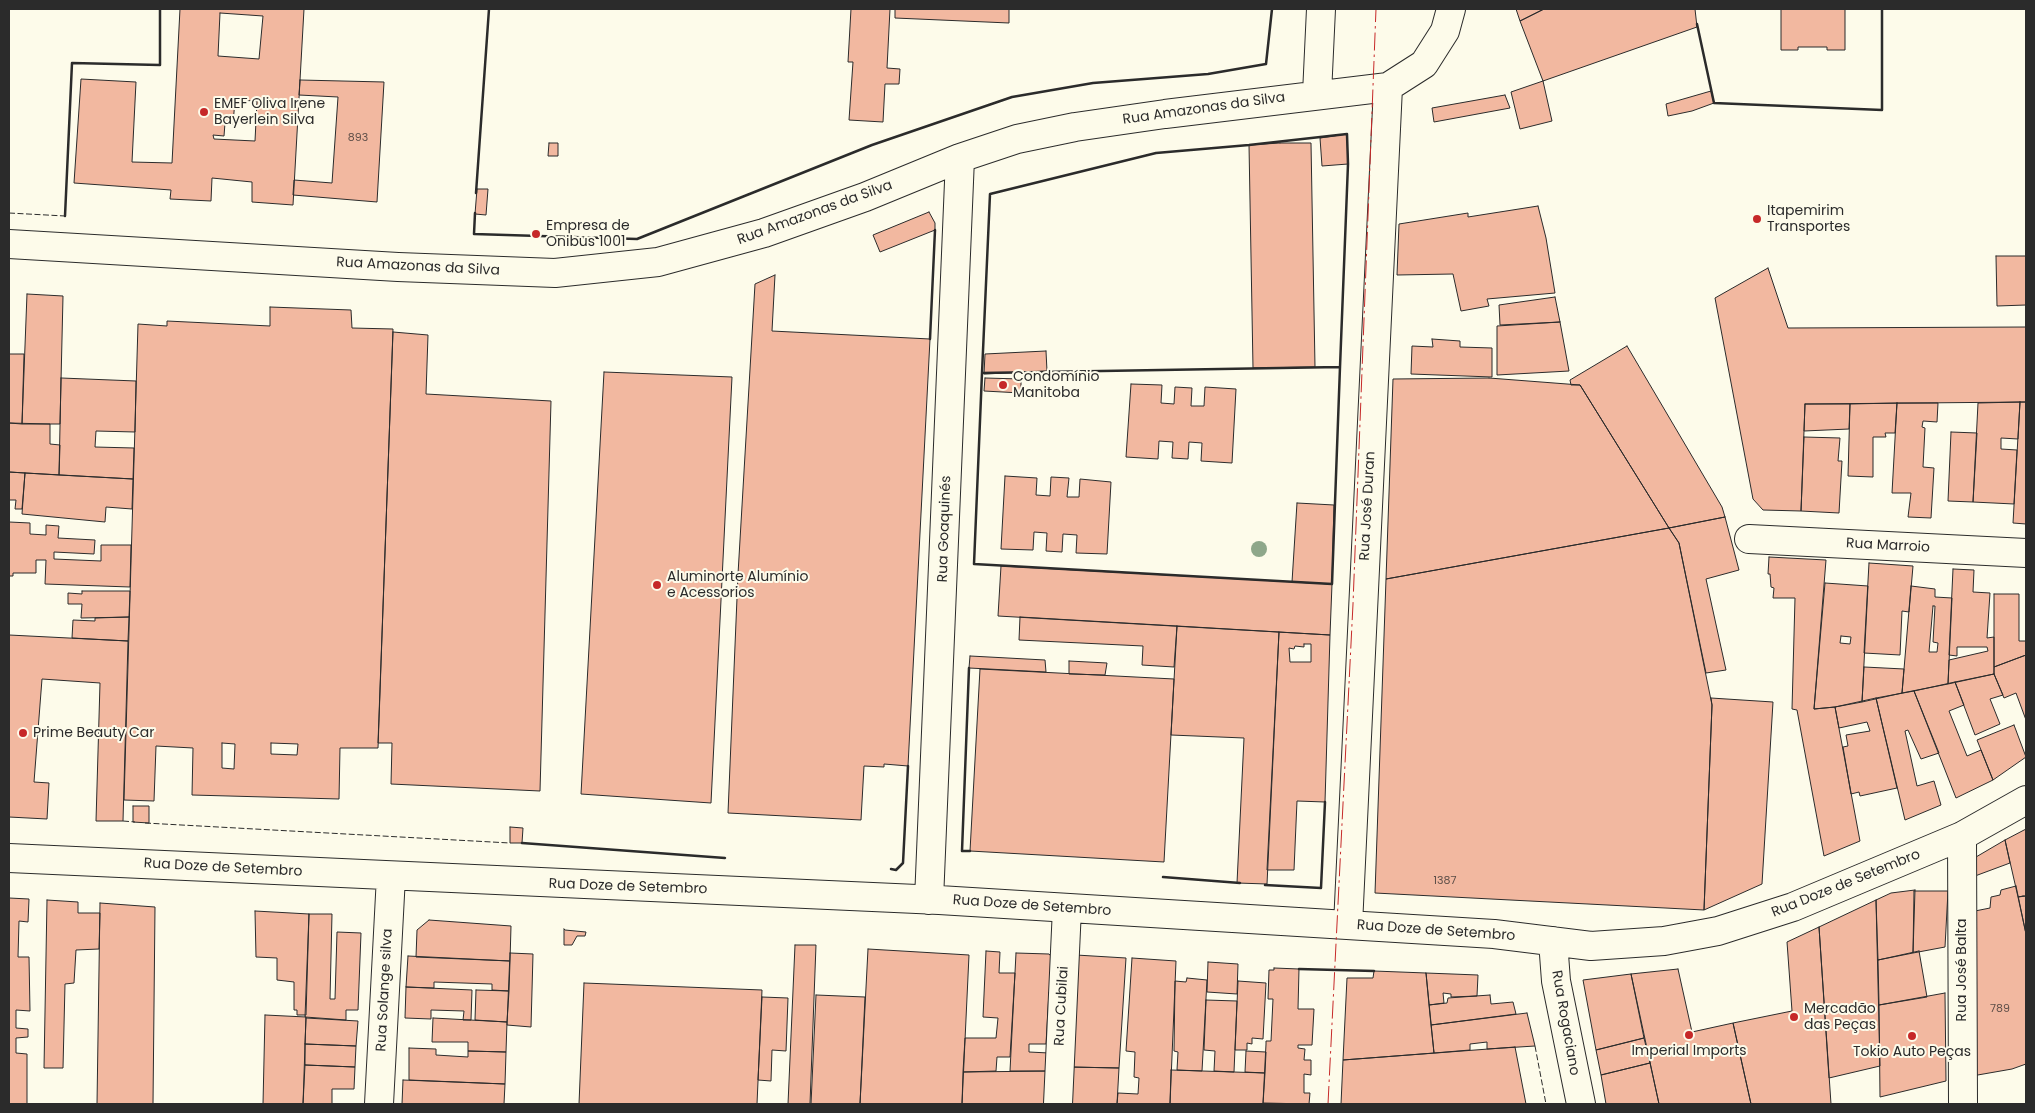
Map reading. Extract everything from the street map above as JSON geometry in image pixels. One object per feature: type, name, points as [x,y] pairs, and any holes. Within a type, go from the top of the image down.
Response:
[{"type":"street","points":[[1317,94],[1321,9]]},
{"type":"street","name":"Rua Amazonas da Silva","points":[[9,244],[388,266],[555,273],[658,262],[764,234],[865,197],[960,158],[1017,140],[1075,127],[1317,94],[1388,87],[1424,64],[1445,31],[1451,9]]},
{"type":"street","name":"Rua José Duran","points":[[1348,925],[1388,87]]},
{"type":"street","name":"Rua Goaquinés","points":[[930,900],[960,158]]},
{"type":"street","name":"Rua Marroio","points":[[1749,539],[2026,553]]},
{"type":"street","name":"Rua Doze de Setembro","points":[[9,858],[930,900],[1494,934],[1600,945],[1664,941],[1718,931],[1793,907],[1962,836],[2026,800]]},
{"type":"street","name":"Rua José Balta","points":[[1962,836],[1963,1104]]},
{"type":"street","name":"Rua Solange silva","points":[[378,1104],[391,876]]},
{"type":"street","name":"Rua Cubilai","points":[[1058,1104],[1067,908]]},
{"type":"street","name":"Rua Rogaciano","points":[[1553,941],[1556,982],[1580,1104]]},
{"type":"building","name":"EMEF Oliva Irene Bayerlein Silva","points":[[180,9],[304,9],[293,205],[252,202],[252,182],[212,178],[211,201],[170,199],[171,190],[74,183],[81,79],[136,82],[132,162],[172,163]],"holes":[[[220,13],[263,16],[259,59],[218,56]],[[235,100],[257,101],[255,141],[214,139],[213,135],[224,136],[225,123],[233,124]]]},
{"type":"building","points":[[851,9],[890,9],[887,68],[900,69],[899,84],[885,84],[883,122],[849,120],[853,62],[848,62]]},
{"type":"building","points":[[895,9],[1009,9],[1009,23],[895,18]]},
{"type":"building","points":[[1516,9],[1544,9],[1520,21]]},
{"type":"building","points":[[1544,9],[1695,9],[1697,27],[1543,81],[1520,21]]},
{"type":"building","points":[[1781,9],[1845,9],[1845,50],[1827,50],[1827,47],[1798,47],[1798,50],[1781,50]]},
{"type":"building","name":"EMEF Oliva Irene Bayerlein Silva","points":[[300,80],[384,82],[377,202],[293,195],[294,180],[332,183],[338,97],[299,95]]},
{"type":"building","points":[[1543,81],[1552,121],[1520,129],[1511,92]]},
{"type":"building","points":[[1711,91],[1714,103],[1692,111],[1668,116],[1666,104]]},
{"type":"building","points":[[1505,95],[1510,108],[1434,122],[1432,108]]},
{"type":"building","points":[[1347,134],[1348,164],[1322,166],[1320,138]]},
{"type":"building","points":[[549,143],[558,143],[558,156],[548,156]]},
{"type":"building","points":[[1311,143],[1315,367],[1253,368],[1249,145]]},
{"type":"building","points":[[477,189],[488,189],[486,215],[475,214]]},
{"type":"building","points":[[1538,206],[1546,238],[1555,293],[1487,299],[1489,306],[1461,311],[1453,274],[1397,275],[1399,224],[1468,213],[1468,217]]},
{"type":"building","points":[[929,212],[935,223],[935,230],[880,252],[873,235]]},
{"type":"building","points":[[1996,256],[2026,256],[2026,305],[1997,306]]},
{"type":"building","points":[[1768,268],[1788,328],[2026,327],[2026,402],[1805,404],[1801,511],[1763,510],[1753,499],[1715,298]]},
{"type":"building","points":[[775,275],[772,331],[930,339],[908,766],[884,764],[884,767],[864,766],[861,820],[728,813],[738,574],[755,284]]},
{"type":"building","points":[[27,294],[63,296],[60,424],[22,424]]},
{"type":"building","points":[[1555,297],[1560,322],[1500,325],[1499,305]]},
{"type":"building","points":[[270,307],[351,310],[352,328],[393,329],[378,748],[340,748],[339,799],[192,795],[193,748],[156,746],[154,801],[124,800],[138,324],[167,326],[167,321],[270,326]],"holes":[[[222,743],[235,744],[234,769],[222,768]],[[271,743],[298,744],[297,755],[271,754]]]},
{"type":"building","points":[[1560,322],[1569,371],[1497,375],[1497,326]]},
{"type":"building","points":[[393,332],[428,335],[426,394],[551,401],[540,791],[391,784],[392,743],[378,743]]},
{"type":"building","points":[[1432,339],[1460,341],[1460,347],[1492,348],[1492,377],[1411,374],[1412,346],[1433,347]]},
{"type":"building","points":[[1627,346],[1722,507],[1725,517],[1669,528],[1580,385],[1571,385],[1570,380]]},
{"type":"building","points":[[1046,351],[1047,371],[984,374],[985,354]]},
{"type":"building","points":[[9,354],[24,354],[22,424],[9,423]]},
{"type":"building","name":"Aluminorte Alumínio e Acessorios","points":[[604,372],[732,377],[711,803],[581,794]]},
{"type":"building","points":[[61,378],[136,381],[135,432],[96,431],[95,447],[134,448],[133,479],[59,475]]},
{"type":"building","name":"Condomínio Manitoba","points":[[985,378],[1021,379],[1021,393],[984,391]]},
{"type":"building","points":[[1489,378],[1580,385],[1669,528],[1386,579],[1393,379]]},
{"type":"building","points":[[1131,384],[1162,385],[1161,403],[1174,404],[1175,387],[1192,388],[1191,406],[1204,406],[1205,387],[1236,389],[1232,463],[1201,461],[1202,443],[1189,442],[1188,459],[1172,458],[1173,442],[1159,441],[1158,459],[1126,457]]},
{"type":"building","points":[[2020,402],[2026,402],[2026,524],[2013,523]]},
{"type":"building","points":[[2020,402],[2018,439],[2001,438],[2001,449],[2017,450],[2014,504],[1973,502],[1978,403]]},
{"type":"building","points":[[1897,403],[1938,403],[1937,422],[1923,421],[1922,427],[1925,428],[1923,467],[1934,468],[1931,518],[1908,517],[1911,493],[1892,493]]},
{"type":"building","points":[[1897,403],[1895,433],[1885,433],[1886,437],[1873,437],[1873,477],[1848,476],[1850,404]]},
{"type":"building","points":[[1805,404],[1850,404],[1849,429],[1804,431]]},
{"type":"building","points":[[9,423],[50,424],[50,444],[60,445],[59,475],[9,472]]},
{"type":"building","points":[[1951,432],[1977,433],[1973,502],[1948,501]]},
{"type":"building","points":[[1804,437],[1840,438],[1838,461],[1842,461],[1839,513],[1801,511]]},
{"type":"building","points":[[9,472],[25,473],[22,509],[15,509],[16,500],[9,500]]},
{"type":"building","points":[[25,473],[133,479],[132,509],[106,507],[105,522],[22,514]]},
{"type":"building","points":[[1005,476],[1037,478],[1036,495],[1050,496],[1051,477],[1069,478],[1067,497],[1079,497],[1080,479],[1111,482],[1107,554],[1076,553],[1077,535],[1063,534],[1062,552],[1046,551],[1047,533],[1034,532],[1033,550],[1001,549]]},
{"type":"building","points":[[1297,503],[1334,505],[1332,584],[1292,582]]},
{"type":"building","points":[[1725,517],[1739,570],[1706,579],[1726,670],[1706,673],[1679,543],[1669,528]]},
{"type":"building","points":[[9,522],[30,523],[30,534],[46,535],[46,525],[59,526],[58,538],[95,540],[94,554],[54,552],[54,559],[101,561],[101,545],[131,545],[130,587],[45,584],[46,560],[36,560],[36,573],[13,573],[13,576],[9,576]]},
{"type":"building","points":[[1669,528],[1679,543],[1712,705],[1704,910],[1375,893],[1386,579]]},
{"type":"building","points":[[1769,557],[1826,560],[1814,709],[1835,707],[1860,841],[1824,856],[1797,710],[1792,709],[1795,598],[1773,598],[1774,588],[1771,587],[1770,574],[1768,574]]},
{"type":"building","points":[[1869,563],[1913,566],[1909,612],[1902,611],[1900,655],[1864,653]]},
{"type":"building","points":[[1001,566],[1332,584],[1330,635],[998,616]]},
{"type":"building","points":[[1953,569],[1974,570],[1973,592],[1990,593],[1987,638],[1994,637],[1994,674],[1948,684],[1949,660],[1988,651],[1987,647],[1957,647],[1957,656],[1949,655]]},
{"type":"building","points":[[1825,583],[1868,586],[1862,702],[1814,709]],"holes":[[[1841,636],[1851,637],[1850,644],[1840,643]]]},
{"type":"building","points":[[1911,586],[1935,589],[1935,597],[1952,598],[1948,684],[1902,693]],"holes":[[[1933,606],[1935,606],[1933,642],[1938,643],[1937,652],[1929,652]]]},
{"type":"building","points":[[82,591],[130,591],[129,617],[81,618],[82,604],[68,604],[68,593],[82,594]]},
{"type":"building","points":[[1994,594],[2019,594],[2019,641],[2026,641],[2026,655],[1994,667]]},
{"type":"building","points":[[129,617],[128,641],[72,638],[73,620],[95,621],[95,618]]},
{"type":"building","points":[[1020,617],[1177,626],[1174,667],[1142,665],[1143,646],[1019,640]]},
{"type":"building","points":[[1177,626],[1279,632],[1267,884],[1237,883],[1244,738],[1171,735]]},
{"type":"building","points":[[1279,632],[1330,635],[1325,802],[1297,801],[1294,870],[1267,870]],"holes":[[[1304,644],[1311,644],[1311,662],[1290,662],[1289,648],[1294,649],[1295,646],[1304,647]]]},
{"type":"building","name":"Prime Beauty Car","points":[[9,635],[128,641],[123,821],[96,821],[100,683],[42,679],[34,782],[49,783],[47,819],[9,817]]},
{"type":"building","points":[[2026,655],[2026,720],[2016,693],[2004,698],[1994,674],[1994,667]]},
{"type":"building","points":[[970,656],[1045,660],[1046,672],[969,668]]},
{"type":"building","points":[[1069,661],[1107,663],[1105,675],[1069,674]]},
{"type":"building","points":[[1864,667],[1904,669],[1902,693],[1862,702]]},
{"type":"building","points":[[980,669],[1174,679],[1164,862],[970,851]]},
{"type":"building","points":[[1994,674],[2003,695],[1990,699],[2000,724],[1975,735],[1955,682]]},
{"type":"building","points":[[1955,682],[1964,705],[1949,711],[1967,756],[1981,750],[1993,780],[1956,798],[1914,691]]},
{"type":"building","points":[[1914,691],[1939,753],[1921,759],[1908,730],[1905,731],[1917,786],[1934,781],[1941,805],[1905,820],[1876,698]]},
{"type":"building","points":[[1711,698],[1773,702],[1762,884],[1704,910],[1712,705]]},
{"type":"building","points":[[1876,698],[1897,788],[1860,796],[1859,792],[1851,794],[1843,747],[1848,746],[1846,735],[1870,731],[1867,722],[1839,728],[1835,707]]},
{"type":"building","points":[[2014,725],[2026,757],[1993,780],[1977,740]]},
{"type":"building","points":[[133,806],[149,806],[149,823],[133,822]]},
{"type":"building","points":[[510,827],[523,828],[522,843],[510,843]]},
{"type":"building","points":[[2026,829],[2026,896],[2018,897],[2005,840]]},
{"type":"building","points":[[2005,840],[2010,863],[1975,876],[1976,857]]},
{"type":"building","points":[[2016,886],[2026,934],[2026,1064],[2012,1069],[1972,1076],[1975,911],[1990,908],[1991,897],[2000,895],[2001,890]]},
{"type":"building","points":[[1915,890],[1913,953],[1878,960],[1876,900],[1891,893]]},
{"type":"building","points":[[1914,891],[1948,891],[1945,947],[1913,953]]},
{"type":"building","points":[[2026,896],[2026,934],[2018,897]]},
{"type":"building","points":[[9,898],[29,899],[28,922],[19,921],[18,957],[29,957],[30,1011],[16,1010],[16,1028],[28,1029],[28,1037],[16,1038],[16,1053],[27,1054],[27,1104],[9,1104]]},
{"type":"building","points":[[47,900],[78,902],[78,913],[100,913],[99,949],[76,950],[74,983],[65,984],[63,1068],[44,1068]]},
{"type":"building","points":[[1876,900],[1880,1066],[1829,1078],[1819,927]]},
{"type":"building","points":[[100,903],[155,907],[153,1104],[97,1104]]},
{"type":"building","points":[[255,911],[309,914],[306,1015],[297,1015],[297,1010],[294,1010],[294,982],[277,980],[277,958],[256,957]]},
{"type":"building","points":[[309,914],[332,914],[330,999],[335,999],[337,932],[361,933],[358,1010],[346,1010],[346,1020],[305,1017]]},
{"type":"building","points":[[429,920],[511,926],[510,961],[416,957],[417,930]]},
{"type":"building","name":"Mercadão das Peças","points":[[1819,927],[1831,1104],[1751,1104],[1733,1023],[1792,1011],[1787,942]]},
{"type":"building","points":[[564,929],[586,932],[585,936],[577,936],[572,945],[564,945]]},
{"type":"building","points":[[795,945],[816,945],[810,1104],[788,1104]]},
{"type":"building","points":[[868,949],[969,955],[962,1104],[860,1104]]},
{"type":"building","points":[[986,951],[1000,952],[999,973],[1015,973],[1010,1057],[997,1057],[996,1071],[963,1072],[965,1038],[996,1038],[998,1018],[983,1017]]},
{"type":"building","points":[[1919,951],[1927,997],[1879,1005],[1878,960]]},
{"type":"building","points":[[510,953],[533,954],[531,1027],[507,1025]]},
{"type":"building","points":[[1016,953],[1049,954],[1057,963],[1057,993],[1049,992],[1046,1044],[1029,1044],[1029,1052],[1049,1053],[1050,1071],[1010,1071]]},
{"type":"building","points":[[1076,955],[1126,958],[1119,1068],[1070,1067]]},
{"type":"building","points":[[408,956],[510,961],[509,991],[492,990],[492,984],[434,982],[434,988],[406,987]]},
{"type":"building","points":[[1132,958],[1176,961],[1170,1104],[1117,1104],[1118,1093],[1138,1094],[1139,1078],[1134,1077],[1135,1052],[1126,1051]]},
{"type":"building","points":[[1208,962],[1238,964],[1237,994],[1207,992]]},
{"type":"building","points":[[1274,968],[1299,969],[1298,1009],[1314,1009],[1312,1045],[1298,1045],[1298,1048],[1305,1049],[1304,1060],[1311,1060],[1311,1075],[1304,1074],[1304,1093],[1310,1093],[1309,1104],[1263,1103],[1266,1041],[1271,1041],[1273,999],[1268,999],[1269,970],[1274,970]]},
{"type":"building","name":"Imperial Imports","points":[[1678,969],[1692,1032],[1733,1023],[1751,1104],[1659,1104],[1631,974]]},
{"type":"building","points":[[1374,971],[1426,973],[1434,1053],[1343,1060],[1347,978],[1373,978]]},
{"type":"building","points":[[1426,973],[1478,975],[1477,996],[1451,997],[1451,994],[1443,993],[1444,1003],[1429,1005]]},
{"type":"building","points":[[1631,974],[1644,1038],[1596,1050],[1583,980]]},
{"type":"building","points":[[1187,978],[1207,980],[1202,1071],[1177,1070],[1178,1052],[1174,1051],[1175,981],[1186,982]]},
{"type":"building","points":[[1238,981],[1266,983],[1263,1039],[1252,1038],[1252,1044],[1247,1043],[1247,1050],[1235,1050]]},
{"type":"building","points":[[584,983],[762,990],[757,1104],[579,1104]]},
{"type":"building","points":[[406,987],[472,990],[471,1020],[463,1020],[464,1011],[431,1010],[431,1019],[405,1018]]},
{"type":"building","points":[[476,990],[509,991],[507,1022],[475,1020]]},
{"type":"building","name":"Tokio Auto Peças","points":[[1945,993],[1946,1081],[1880,1097],[1879,1005]]},
{"type":"building","points":[[816,995],[865,997],[860,1104],[811,1104]]},
{"type":"building","points":[[1490,995],[1491,1004],[1513,1002],[1516,1014],[1431,1025],[1429,1005],[1447,1003],[1448,998]]},
{"type":"building","points":[[762,997],[788,998],[786,1051],[772,1050],[771,1081],[758,1080]]},
{"type":"building","points":[[1206,1000],[1237,1001],[1234,1072],[1214,1071],[1215,1051],[1204,1050]]},
{"type":"building","points":[[1527,1013],[1535,1046],[1487,1049],[1487,1042],[1470,1044],[1470,1050],[1434,1053],[1431,1025]]},
{"type":"building","points":[[265,1015],[306,1017],[303,1104],[263,1104]]},
{"type":"building","points":[[306,1018],[358,1021],[356,1046],[305,1044]]},
{"type":"building","points":[[433,1018],[507,1022],[506,1052],[468,1051],[468,1042],[432,1042]]},
{"type":"building","points":[[1644,1038],[1650,1063],[1601,1075],[1596,1050]]},
{"type":"building","points":[[305,1044],[356,1046],[355,1067],[305,1065]]},
{"type":"building","points":[[1515,1047],[1526,1104],[1341,1104],[1343,1060]]},
{"type":"building","points":[[409,1048],[436,1049],[436,1055],[468,1057],[468,1051],[506,1052],[505,1084],[409,1080]]},
{"type":"building","points":[[1246,1051],[1266,1052],[1265,1073],[1245,1072]]},
{"type":"building","points":[[1650,1063],[1659,1104],[1606,1104],[1601,1075]]},
{"type":"building","points":[[305,1065],[355,1067],[354,1089],[332,1089],[332,1104],[303,1104]]},
{"type":"building","points":[[1070,1067],[1119,1068],[1117,1104],[1067,1104]]},
{"type":"building","points":[[1171,1070],[1265,1073],[1263,1104],[1170,1104]]},
{"type":"building","points":[[1053,1071],[1051,1104],[962,1104],[963,1072]]},
{"type":"building","points":[[403,1080],[505,1084],[504,1104],[402,1104]]},
{"type":"fence","points":[[9,213],[65,216]]},
{"type":"fence","points":[[123,821],[135,822]]},
{"type":"fence","points":[[145,823],[510,843]]},
{"type":"fence","points":[[1535,1046],[1546,1104]]},
{"type":"wall","points":[[65,216],[72,63],[160,65],[160,9]]},
{"type":"wall","points":[[476,193],[489,9]]},
{"type":"wall","points":[[475,213],[474,234],[637,239],[872,145],[1012,97],[1093,83],[1208,74],[1266,64],[1272,9]]},
{"type":"wall","points":[[1697,24],[1714,103],[1882,110],[1882,9]]},
{"type":"wall","points":[[1347,134],[1348,164],[1340,367],[982,373],[990,194],[1156,153],[1347,134]]},
{"type":"wall","points":[[930,339],[935,230]]},
{"type":"wall","points":[[1340,367],[1332,584],[974,564],[982,373],[1340,367]]},
{"type":"wall","points":[[969,668],[962,851],[970,851]]},
{"type":"wall","points":[[891,869],[896,870],[903,863],[908,766]]},
{"type":"wall","points":[[1265,885],[1321,888],[1325,802]]},
{"type":"wall","points":[[522,843],[725,858]]},
{"type":"wall","points":[[1163,877],[1240,883]]},
{"type":"wall","points":[[1299,969],[1374,971]]},
{"type":"power","points":[[1328,1104],[1353,604],[1376,9]]},
{"type":"place","name":"EMEF Oliva Irene Bayerlein Silva","points":[[204,112]]},
{"type":"place","name":"Itapemirim Transportes","points":[[1757,219]]},
{"type":"place","name":"Empresa de Onibus 1001","points":[[536,234]]},
{"type":"place","name":"Condomínio Manitoba","points":[[1003,385]]},
{"type":"place","name":"Aluminorte Alumínio e Acessorios","points":[[657,585]]},
{"type":"place","name":"Prime Beauty Car","points":[[23,733]]},
{"type":"place","name":"Mercadão das Peças","points":[[1794,1017]]},
{"type":"place","name":"Imperial Imports","points":[[1689,1035]]},
{"type":"place","name":"Tokio Auto Peças","points":[[1912,1036]]}]
